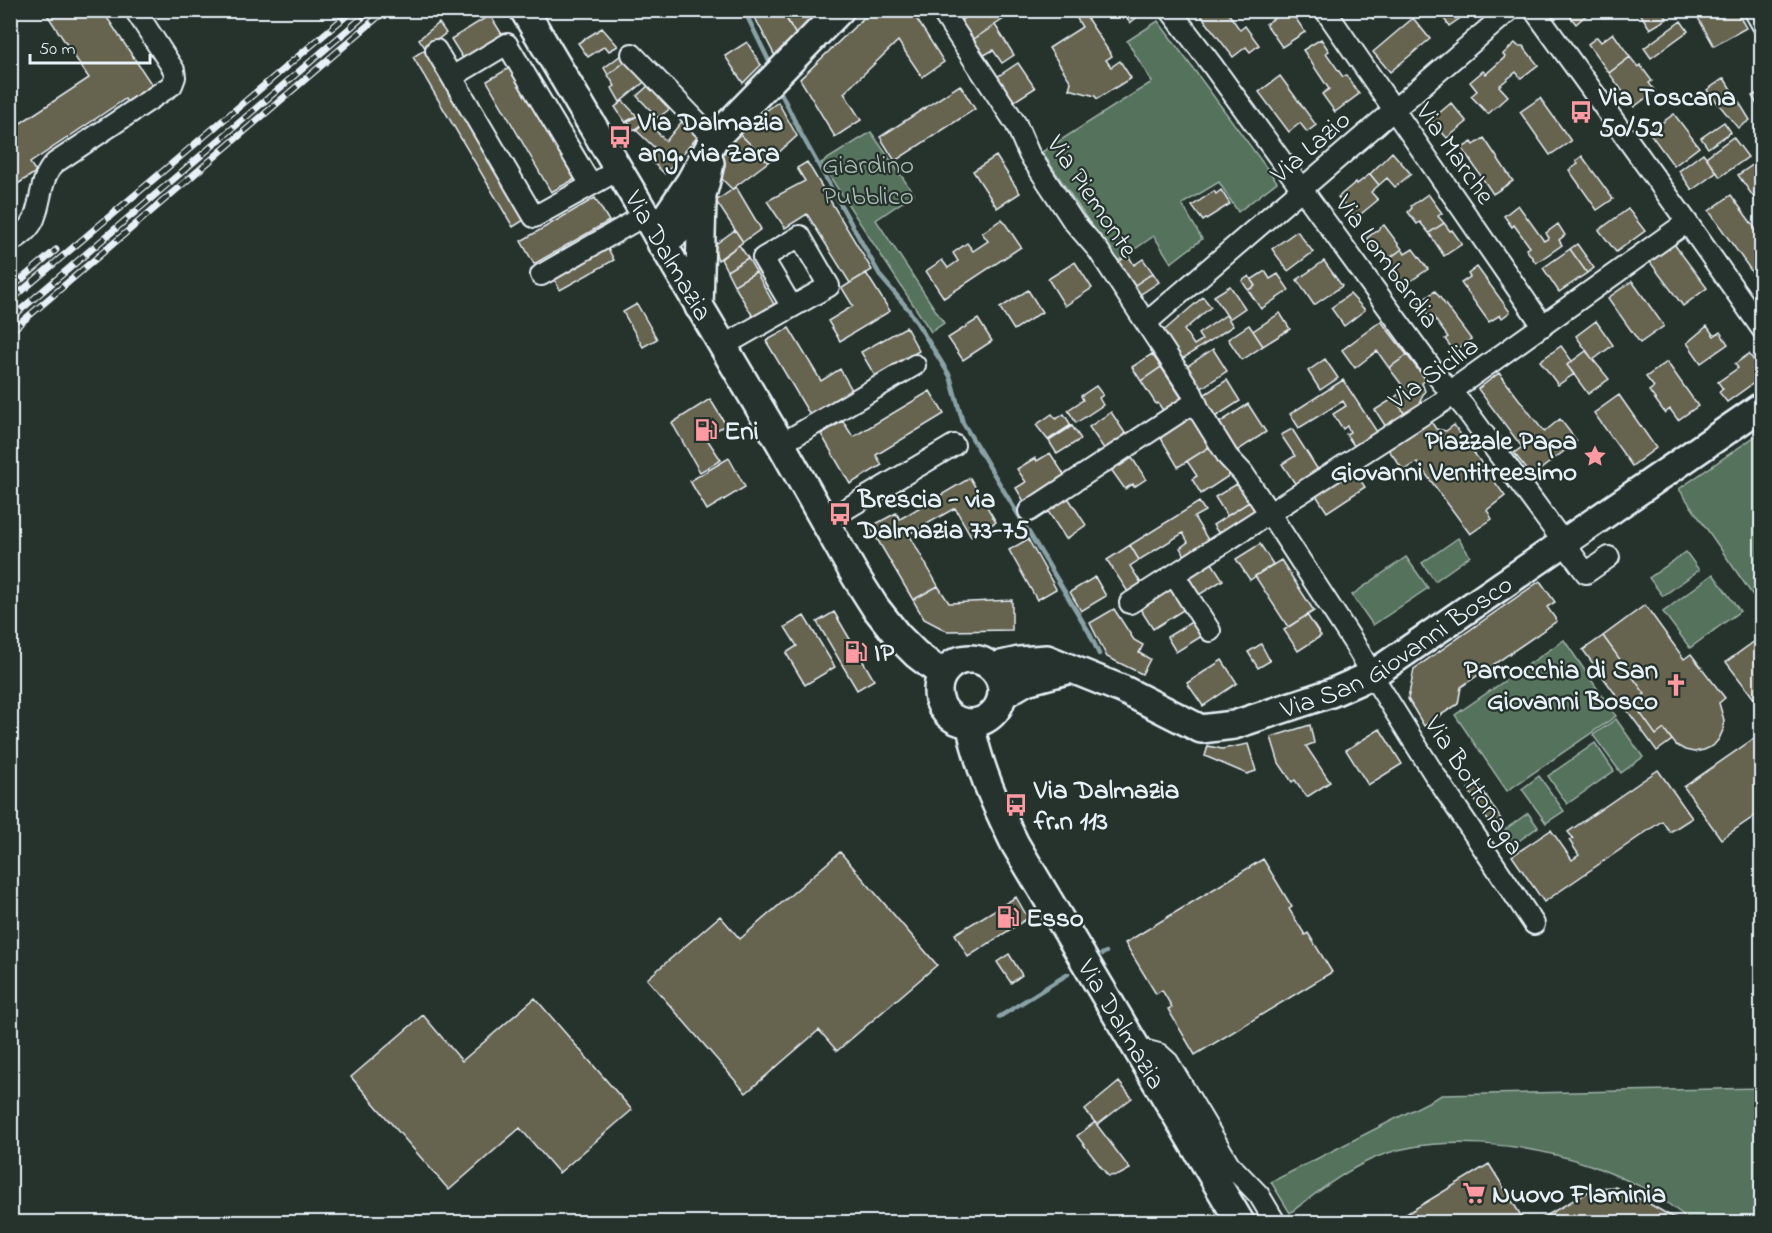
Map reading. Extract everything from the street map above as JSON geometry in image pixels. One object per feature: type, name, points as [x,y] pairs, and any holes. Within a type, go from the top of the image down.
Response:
[{"type":"street","points":[[10,242],[23,233],[33,221],[47,170],[172,85],[175,77],[174,70],[135,10]]},
{"type":"street","name":"Via Dalmazia","points":[[524,10],[781,444],[856,577],[890,626],[916,654],[942,674]]},
{"type":"street","points":[[541,275],[649,222],[662,223],[690,182],[714,139],[840,10]]},
{"type":"street","name":"Via Lombardia","points":[[1170,10],[1586,573],[1609,557]]},
{"type":"street","name":"Via Marche","points":[[1325,10],[1543,326]]},
{"type":"street","name":"Via Lazio","points":[[1146,323],[1510,10]]},
{"type":"street","points":[[1534,10],[1761,329]]},
{"type":"street","points":[[1754,10],[1761,24]]},
{"type":"street","name":"Via Piemonte","points":[[950,14],[1016,124],[1029,154],[1074,221],[1098,250],[1192,393],[1228,457],[1243,473],[1354,643],[1372,675]]},
{"type":"street","points":[[452,77],[507,44],[591,185]]},
{"type":"street","points":[[436,50],[534,217],[618,170]]},
{"type":"street","points":[[633,54],[714,139]]},
{"type":"street","points":[[699,307],[702,197],[714,139]]},
{"type":"street","points":[[649,222],[650,200],[657,199],[698,164]]},
{"type":"street","points":[[649,222],[672,237],[689,222],[702,197]]},
{"type":"street","name":"Via Sicilia","points":[[1130,603],[1437,406],[1458,386],[1687,222]]},
{"type":"street","name":"Via Dalmazia","points":[[723,346],[792,308]]},
{"type":"street","points":[[781,444],[915,365]]},
{"type":"street","points":[[1029,511],[1195,402]]},
{"type":"street","name":"Via San Giovanni Bosco","points":[[992,667],[1019,661],[1047,659],[1124,690],[1201,729],[1234,725],[1331,693],[1372,675],[1761,406]]},
{"type":"street","points":[[824,522],[954,445]]},
{"type":"street","points":[[1174,575],[1210,631]]},
{"type":"street","points":[[965,658],[980,660],[992,667],[1000,680],[1002,694],[991,715],[978,722],[970,723],[957,720],[942,707],[937,687],[942,674],[952,664],[965,658]]},
{"type":"street","points":[[1002,694],[1026,681],[1072,669]]},
{"type":"street","name":"Via Bottonaga","points":[[1372,675],[1436,777],[1534,924]]},
{"type":"street","name":"Via Dalmazia","points":[[970,723],[975,750],[985,780],[1015,844],[1240,1222]]},
{"type":"street","points":[[1136,1048],[1159,1054],[1168,1062],[1229,1164],[1259,1195],[1275,1222]]},
{"type":"green space","points":[[1158,21],[1277,182],[1238,212],[1219,182],[1182,204],[1202,239],[1171,263],[1154,236],[1116,262],[1042,152],[1152,82],[1127,41]]},
{"type":"green space","name":"Giardino Pubblico","points":[[871,132],[914,194],[876,220],[944,323],[931,332],[821,163]]},
{"type":"green space","points":[[1761,432],[1761,607],[1679,489]]},
{"type":"green space","points":[[1458,538],[1470,556],[1435,581],[1422,563]]},
{"type":"green space","points":[[1686,552],[1699,570],[1663,596],[1649,578]]},
{"type":"green space","points":[[1406,557],[1428,588],[1373,625],[1352,595]]},
{"type":"green space","points":[[1713,574],[1740,611],[1690,648],[1663,612]]},
{"type":"green space","points":[[1564,640],[1616,716],[1507,791],[1455,715]]},
{"type":"green space","points":[[1616,719],[1643,757],[1621,773],[1593,735]]},
{"type":"green space","points":[[1595,743],[1614,771],[1567,804],[1548,776]]},
{"type":"green space","points":[[1539,776],[1564,811],[1546,823],[1522,789]]},
{"type":"green space","points":[[1528,813],[1538,827],[1509,848],[1499,834]]},
{"type":"green space","points":[[1761,1088],[1761,1222],[1720,1224],[1697,1222],[1652,1192],[1593,1166],[1541,1152],[1481,1144],[1451,1143],[1422,1146],[1395,1151],[1370,1160],[1328,1184],[1290,1213],[1271,1182],[1442,1095]]},
{"type":"building","points":[[44,10],[102,10],[154,88],[129,105],[125,99],[30,163],[36,172],[10,189],[10,149],[17,144],[10,130],[89,78]]},
{"type":"building","points":[[782,10],[796,35],[775,56],[752,12]]},
{"type":"building","points":[[786,10],[819,10],[796,35],[783,13]]},
{"type":"building","points":[[872,10],[911,10],[944,62],[922,77],[898,41],[844,93],[861,120],[835,137],[800,79]]},
{"type":"building","points":[[977,10],[1017,10],[971,41],[958,22]]},
{"type":"building","points":[[1121,10],[1146,10],[1130,23]]},
{"type":"building","points":[[1204,10],[1226,10],[1240,30],[1245,26],[1259,45],[1250,52],[1246,47],[1233,57],[1200,14]]},
{"type":"building","points":[[1286,10],[1290,10],[1305,32],[1282,47],[1266,24]]},
{"type":"building","points":[[1366,10],[1386,10],[1373,19]]},
{"type":"building","points":[[1438,10],[1468,10],[1469,12],[1449,26]]},
{"type":"building","points":[[1565,10],[1592,10],[1576,24]]},
{"type":"building","points":[[1638,10],[1669,10],[1664,14],[1667,19],[1650,29]]},
{"type":"building","points":[[1706,10],[1736,10],[1746,28],[1714,46],[1697,16]]},
{"type":"building","points":[[1083,12],[1112,56],[1106,60],[1111,67],[1120,61],[1131,78],[1097,99],[1095,96],[1069,89],[1071,82],[1049,48],[1082,27],[1076,17]]},
{"type":"building","points":[[490,15],[503,36],[464,60],[451,39]]},
{"type":"building","points":[[1413,18],[1430,39],[1390,72],[1373,52]]},
{"type":"building","points":[[1681,21],[1688,31],[1651,58],[1644,48]]},
{"type":"building","points":[[439,23],[446,33],[426,49],[419,39]]},
{"type":"building","points":[[995,25],[1014,55],[1002,63],[993,50],[981,57],[971,41]]},
{"type":"building","points":[[602,28],[618,46],[609,51],[605,46],[588,57],[578,43]]},
{"type":"building","points":[[1613,33],[1630,57],[1609,73],[1588,44],[1597,37],[1601,42]]},
{"type":"building","points":[[1321,39],[1329,51],[1326,53],[1343,77],[1346,75],[1359,94],[1335,112],[1322,94],[1329,89],[1303,50]]},
{"type":"building","points":[[747,42],[761,65],[743,83],[725,56]]},
{"type":"building","points":[[1515,43],[1523,46],[1538,65],[1521,78],[1516,72],[1499,86],[1508,96],[1488,114],[1471,96],[1477,91],[1470,82],[1483,71],[1486,74],[1505,57],[1503,54]]},
{"type":"building","points":[[424,50],[524,220],[513,227],[413,57]]},
{"type":"building","points":[[625,52],[630,58],[608,75],[604,68]]},
{"type":"building","points":[[1630,57],[1638,67],[1640,65],[1652,81],[1649,83],[1655,91],[1634,107],[1609,73]]},
{"type":"building","points":[[630,58],[648,79],[620,102],[612,88],[615,86],[608,75]]},
{"type":"building","points":[[1018,63],[1035,88],[1010,104],[994,79]]},
{"type":"building","points":[[511,67],[575,179],[551,192],[487,81]]},
{"type":"building","points":[[1280,76],[1316,125],[1307,132],[1300,123],[1289,132],[1259,92]]},
{"type":"building","points":[[1724,78],[1750,120],[1738,128],[1707,90]]},
{"type":"building","points":[[651,83],[672,107],[658,118],[637,96]]},
{"type":"building","points":[[960,85],[975,109],[895,161],[880,137]]},
{"type":"building","points":[[1762,91],[1762,113],[1752,96]]},
{"type":"building","points":[[1540,98],[1571,141],[1550,155],[1520,112]]},
{"type":"building","points":[[623,101],[637,116],[626,123],[615,107]]},
{"type":"building","points":[[778,102],[797,136],[768,162],[738,132]]},
{"type":"building","points":[[1451,103],[1467,122],[1447,138],[1431,120]]},
{"type":"building","points":[[1674,114],[1699,147],[1674,166],[1649,132]]},
{"type":"building","points":[[637,116],[644,122],[634,130],[627,121]]},
{"type":"building","points":[[684,119],[700,134],[665,174],[649,159],[657,150],[636,130],[646,121],[666,141]]},
{"type":"building","points":[[1724,122],[1731,132],[1708,148],[1701,138]]},
{"type":"building","points":[[738,132],[768,162],[732,189],[713,170]]},
{"type":"building","points":[[1733,137],[1748,157],[1720,177],[1706,157]]},
{"type":"building","points":[[1484,138],[1513,181],[1493,194],[1462,148],[1472,142],[1474,145]]},
{"type":"building","points":[[1392,152],[1411,174],[1395,187],[1387,178],[1379,185],[1370,174]]},
{"type":"building","points":[[1703,153],[1717,172],[1692,190],[1679,171]]},
{"type":"building","points":[[996,156],[1020,193],[997,208],[973,171]]},
{"type":"building","points":[[1582,156],[1613,199],[1597,210],[1569,170],[1578,164],[1576,161]]},
{"type":"building","points":[[807,162],[872,270],[850,283],[807,214],[785,228],[767,201],[805,181],[797,168]]},
{"type":"building","points":[[1757,162],[1762,168],[1762,174],[1754,179],[1762,189],[1762,209],[1738,175]]},
{"type":"building","points":[[1370,174],[1379,185],[1371,192],[1378,200],[1356,218],[1338,197]]},
{"type":"building","points":[[736,187],[761,229],[743,242],[716,201]]},
{"type":"building","points":[[1221,190],[1230,204],[1203,221],[1192,206],[1214,191],[1216,194]]},
{"type":"building","points":[[1428,194],[1442,213],[1438,216],[1444,223],[1429,233],[1420,222],[1417,224],[1408,212],[1411,206]]},
{"type":"building","points":[[1731,195],[1762,238],[1762,265],[1752,272],[1709,211]]},
{"type":"building","points":[[595,198],[609,221],[534,264],[521,241]]},
{"type":"building","points":[[1518,205],[1544,241],[1549,238],[1546,233],[1558,224],[1565,235],[1559,240],[1562,245],[1536,263],[1526,249],[1530,247],[1514,225],[1512,227],[1504,216]]},
{"type":"building","points":[[1628,209],[1645,231],[1616,252],[1599,230]]},
{"type":"building","points":[[1002,219],[1021,247],[944,298],[926,271],[942,260],[948,268],[958,261],[953,253],[967,243],[973,251],[988,241],[982,233]]},
{"type":"building","points":[[1444,223],[1462,244],[1444,256],[1429,233]]},
{"type":"building","points":[[1384,225],[1402,249],[1387,260],[1379,249],[1376,251],[1367,238]]},
{"type":"building","points":[[735,230],[743,242],[718,260],[713,246]]},
{"type":"building","points":[[1297,231],[1313,252],[1288,271],[1272,249]]},
{"type":"building","points":[[1577,244],[1594,268],[1587,273],[1570,249]]},
{"type":"building","points":[[1674,244],[1707,288],[1683,306],[1650,262]]},
{"type":"building","points":[[739,245],[748,258],[727,271],[721,259]]},
{"type":"building","points":[[607,247],[614,260],[560,290],[553,277]]},
{"type":"building","points":[[1402,249],[1405,254],[1413,249],[1428,269],[1402,287],[1387,260]]},
{"type":"building","points":[[1570,249],[1587,273],[1559,292],[1543,268]]},
{"type":"building","points":[[1128,255],[1134,265],[1143,259],[1153,273],[1132,287],[1116,264]]},
{"type":"building","points":[[748,258],[756,272],[734,285],[727,271]]},
{"type":"building","points":[[1324,261],[1342,286],[1314,305],[1297,280]]},
{"type":"building","points":[[1075,262],[1092,288],[1065,306],[1048,279]]},
{"type":"building","points":[[1477,267],[1510,312],[1502,318],[1500,315],[1489,322],[1461,283],[1470,277],[1468,274]]},
{"type":"building","points":[[1265,271],[1270,279],[1278,274],[1289,290],[1261,309],[1248,290],[1255,286],[1251,280]]},
{"type":"building","points":[[756,272],[776,308],[755,320],[734,285]]},
{"type":"building","points":[[866,273],[890,311],[840,341],[828,321],[853,306],[842,288]]},
{"type":"building","points":[[1153,273],[1159,282],[1138,296],[1132,287]]},
{"type":"building","points":[[1249,276],[1255,286],[1248,290],[1242,281]]},
{"type":"building","points":[[1632,281],[1664,326],[1640,343],[1608,298]]},
{"type":"building","points":[[1230,286],[1245,308],[1229,319],[1214,296]]},
{"type":"building","points":[[1028,290],[1042,312],[1014,330],[1000,308]]},
{"type":"building","points":[[1435,291],[1471,339],[1454,351],[1445,339],[1448,337],[1431,314],[1428,316],[1419,303]]},
{"type":"building","points":[[1350,294],[1365,310],[1344,326],[1331,308]]},
{"type":"building","points":[[1203,297],[1211,307],[1184,330],[1194,345],[1202,340],[1198,334],[1226,315],[1233,326],[1179,361],[1160,334]]},
{"type":"building","points":[[637,304],[657,339],[643,347],[623,312]]},
{"type":"building","points":[[1280,313],[1290,329],[1263,346],[1253,331]]},
{"type":"building","points":[[978,319],[992,341],[963,360],[948,338]]},
{"type":"building","points":[[1381,321],[1407,355],[1389,368],[1377,351],[1355,368],[1342,350]]},
{"type":"building","points":[[1596,321],[1613,345],[1593,360],[1576,336]]},
{"type":"building","points":[[1249,325],[1263,346],[1242,360],[1228,339]]},
{"type":"building","points":[[1707,326],[1714,336],[1720,332],[1728,344],[1701,363],[1687,343]]},
{"type":"building","points":[[906,327],[919,351],[875,376],[861,352]]},
{"type":"building","points":[[789,328],[821,381],[840,369],[852,390],[810,415],[766,341]]},
{"type":"building","points":[[1561,346],[1572,361],[1567,365],[1574,374],[1558,385],[1540,361]]},
{"type":"building","points":[[1213,349],[1227,371],[1197,391],[1183,369]]},
{"type":"building","points":[[1586,351],[1609,379],[1588,394],[1567,365]]},
{"type":"building","points":[[1152,354],[1161,367],[1141,381],[1132,367]]},
{"type":"building","points":[[1749,354],[1762,371],[1762,377],[1727,402],[1719,392],[1723,389],[1718,382],[1738,368],[1735,364]]},
{"type":"building","points":[[1407,355],[1426,380],[1422,383],[1425,391],[1420,400],[1424,406],[1407,417],[1394,398],[1400,393],[1402,385],[1389,368]]},
{"type":"building","points":[[1325,359],[1338,378],[1320,390],[1308,371]]},
{"type":"building","points":[[1667,362],[1698,406],[1678,420],[1670,409],[1665,413],[1649,391],[1654,387],[1646,377]]},
{"type":"building","points":[[1161,367],[1183,400],[1164,412],[1141,381]]},
{"type":"building","points":[[1499,373],[1544,432],[1560,419],[1577,441],[1532,476],[1514,453],[1522,447],[1478,389]]},
{"type":"building","points":[[1227,380],[1240,401],[1215,417],[1202,396]]},
{"type":"building","points":[[1343,380],[1379,435],[1357,450],[1346,434],[1350,432],[1347,426],[1343,429],[1333,414],[1346,406],[1343,401],[1299,428],[1290,414]]},
{"type":"building","points":[[1096,386],[1103,395],[1099,398],[1103,405],[1076,423],[1068,410],[1083,400],[1081,396]]},
{"type":"building","points":[[930,391],[944,414],[876,455],[882,465],[850,484],[821,434],[843,421],[853,437]]},
{"type":"building","points":[[1619,395],[1656,448],[1632,466],[1594,413]]},
{"type":"building","points":[[1394,398],[1407,417],[1388,430],[1375,410]]},
{"type":"building","points":[[710,399],[726,425],[705,436],[721,460],[700,472],[672,423]]},
{"type":"building","points":[[1248,404],[1266,432],[1237,451],[1219,423]]},
{"type":"building","points":[[1111,412],[1127,436],[1105,450],[1089,427]]},
{"type":"building","points":[[1052,414],[1056,419],[1064,414],[1071,425],[1048,440],[1036,425]]},
{"type":"building","points":[[1190,415],[1211,446],[1178,467],[1159,435]]},
{"type":"building","points":[[1430,420],[1436,429],[1446,431],[1454,425],[1505,496],[1487,510],[1492,519],[1470,534],[1417,462],[1404,471],[1388,449]]},
{"type":"building","points":[[1072,426],[1081,439],[1057,454],[1049,441]]},
{"type":"building","points":[[1292,429],[1320,473],[1298,488],[1282,464],[1295,456],[1281,435]]},
{"type":"building","points":[[1211,446],[1230,475],[1201,494],[1192,479],[1197,476],[1187,461]]},
{"type":"building","points":[[1050,453],[1065,476],[1025,503],[1016,488],[1026,482],[1017,469],[1035,458],[1037,461]]},
{"type":"building","points":[[729,458],[745,487],[707,510],[690,481]]},
{"type":"building","points":[[1132,458],[1146,479],[1134,487],[1133,484],[1125,489],[1110,468],[1118,463],[1120,466]]},
{"type":"building","points":[[1351,467],[1365,487],[1327,512],[1314,492]]},
{"type":"building","points":[[970,478],[996,522],[971,536],[955,508],[909,534],[938,586],[913,600],[870,527],[896,513],[900,519]]},
{"type":"building","points":[[1237,484],[1249,502],[1227,516],[1215,497]]},
{"type":"building","points":[[1067,496],[1086,525],[1066,539],[1047,510]]},
{"type":"building","points":[[1199,502],[1205,511],[1194,517],[1210,543],[1187,559],[1180,548],[1188,542],[1183,533],[1139,560],[1130,545]]},
{"type":"building","points":[[1249,502],[1257,514],[1221,537],[1213,525]]},
{"type":"building","points":[[1028,539],[1056,589],[1037,600],[1009,550]]},
{"type":"building","points":[[1260,544],[1273,564],[1250,580],[1236,559]]},
{"type":"building","points":[[1130,545],[1139,560],[1130,566],[1143,586],[1130,595],[1107,560]]},
{"type":"building","points":[[1210,560],[1223,580],[1197,596],[1184,576]]},
{"type":"building","points":[[1281,560],[1314,611],[1288,627],[1255,576]]},
{"type":"building","points":[[1095,577],[1106,596],[1081,611],[1070,592]]},
{"type":"building","points":[[1540,581],[1555,602],[1547,607],[1557,621],[1461,687],[1458,704],[1424,726],[1408,699],[1414,669]]},
{"type":"building","points":[[1174,584],[1188,607],[1153,629],[1139,607]]},
{"type":"building","points":[[938,586],[949,603],[1012,600],[1012,630],[947,631],[924,619],[913,600]]},
{"type":"building","name":"Parrocchia di San Giovanni Bosco","points":[[1645,605],[1684,659],[1691,654],[1725,698],[1719,703],[1724,720],[1723,730],[1713,746],[1704,750],[1694,752],[1685,750],[1676,745],[1664,729],[1656,735],[1633,703],[1645,694],[1603,636]]},
{"type":"building","points":[[1114,609],[1134,640],[1143,645],[1139,653],[1150,659],[1142,674],[1107,657],[1090,623]]},
{"type":"building","points":[[834,612],[874,680],[857,690],[817,622]]},
{"type":"building","points":[[1307,615],[1321,636],[1298,651],[1284,630]]},
{"type":"building","points":[[804,616],[835,667],[805,685],[786,653],[797,646],[785,627]]},
{"type":"building","points":[[1198,618],[1207,633],[1176,652],[1167,637]]},
{"type":"building","points":[[1603,636],[1645,694],[1633,703],[1656,735],[1664,729],[1672,740],[1657,751],[1583,650]]},
{"type":"building","points":[[1755,641],[1762,649],[1762,709],[1726,662]]},
{"type":"building","points":[[1261,644],[1270,661],[1258,668],[1248,652]]},
{"type":"building","points":[[1222,660],[1237,683],[1203,706],[1187,683]]},
{"type":"building","points":[[1310,725],[1314,743],[1306,746],[1330,782],[1307,797],[1295,780],[1292,782],[1279,763],[1271,737]]},
{"type":"building","points":[[1380,729],[1402,764],[1368,785],[1346,750]]},
{"type":"building","points":[[1762,733],[1762,811],[1721,839],[1684,787]]},
{"type":"building","points":[[1248,744],[1256,771],[1247,774],[1205,756],[1208,746],[1222,749]]},
{"type":"building","points":[[1658,770],[1692,818],[1670,832],[1662,821],[1544,902],[1512,856],[1551,830],[1572,860],[1579,855],[1569,840],[1573,838],[1568,832]]},
{"type":"building","points":[[1478,783],[1504,824],[1494,830],[1468,789]]},
{"type":"building","points":[[840,852],[937,965],[837,1051],[819,1030],[746,1093],[647,979],[720,916],[740,939]]},
{"type":"building","points":[[1263,859],[1292,907],[1289,909],[1305,935],[1308,933],[1332,972],[1195,1055],[1168,1009],[1172,1007],[1162,990],[1156,994],[1125,943]]},
{"type":"building","points":[[1016,897],[1028,918],[968,957],[955,934]]},
{"type":"building","points":[[1009,954],[1022,975],[1011,983],[997,962]]},
{"type":"building","points":[[535,998],[632,1110],[559,1173],[520,1128],[449,1190],[351,1077],[423,1015],[462,1061]]},
{"type":"building","points":[[1119,1082],[1132,1098],[1097,1125],[1085,1110]]},
{"type":"building","points":[[1095,1122],[1130,1169],[1119,1175],[1108,1176],[1077,1136]]},
{"type":"building","name":"Nuovo Flaminia","points":[[1489,1164],[1525,1222],[1393,1222]]},
{"type":"building","name":"Nuovo Flaminia","points":[[1615,1187],[1681,1222],[1535,1222],[1595,1188]]},
{"type":"waterway","points":[[744,10],[768,59]]},
{"type":"waterway","points":[[781,93],[800,132],[881,277],[909,310],[950,376],[963,423],[1089,632],[1099,654]]},
{"type":"waterway","points":[[1102,954],[1106,952]]},
{"type":"waterway","points":[[999,1017],[1068,974]]},
{"type":"railway","points":[[10,301],[353,10]]},
{"type":"railway","points":[[10,319],[371,10]]},
{"type":"railway","points":[[10,332],[386,10]]},
{"type":"railway","points":[[10,289],[56,250]]},
{"type":"place","name":"Via Toscana 50/52","points":[[1581,112]]},
{"type":"place","name":"Via Dalmazia ang. via Zara","points":[[620,137]]},
{"type":"place","name":"Eni","points":[[706,430]]},
{"type":"place","name":"Piazzale Papa Giovanni Ventitreesimo","points":[[1595,456]]},
{"type":"place","name":"Brescia - via Dalmazia 73-75","points":[[840,514]]},
{"type":"place","name":"IP","points":[[856,652]]},
{"type":"place","name":"Parrocchia di San Giovanni Bosco","points":[[1676,685]]},
{"type":"place","name":"Via Dalmazia fr.n 113","points":[[1016,805]]},
{"type":"place","name":"Esso","points":[[1008,917]]},
{"type":"place","name":"Nuovo Flaminia","points":[[1474,1193]]}]
